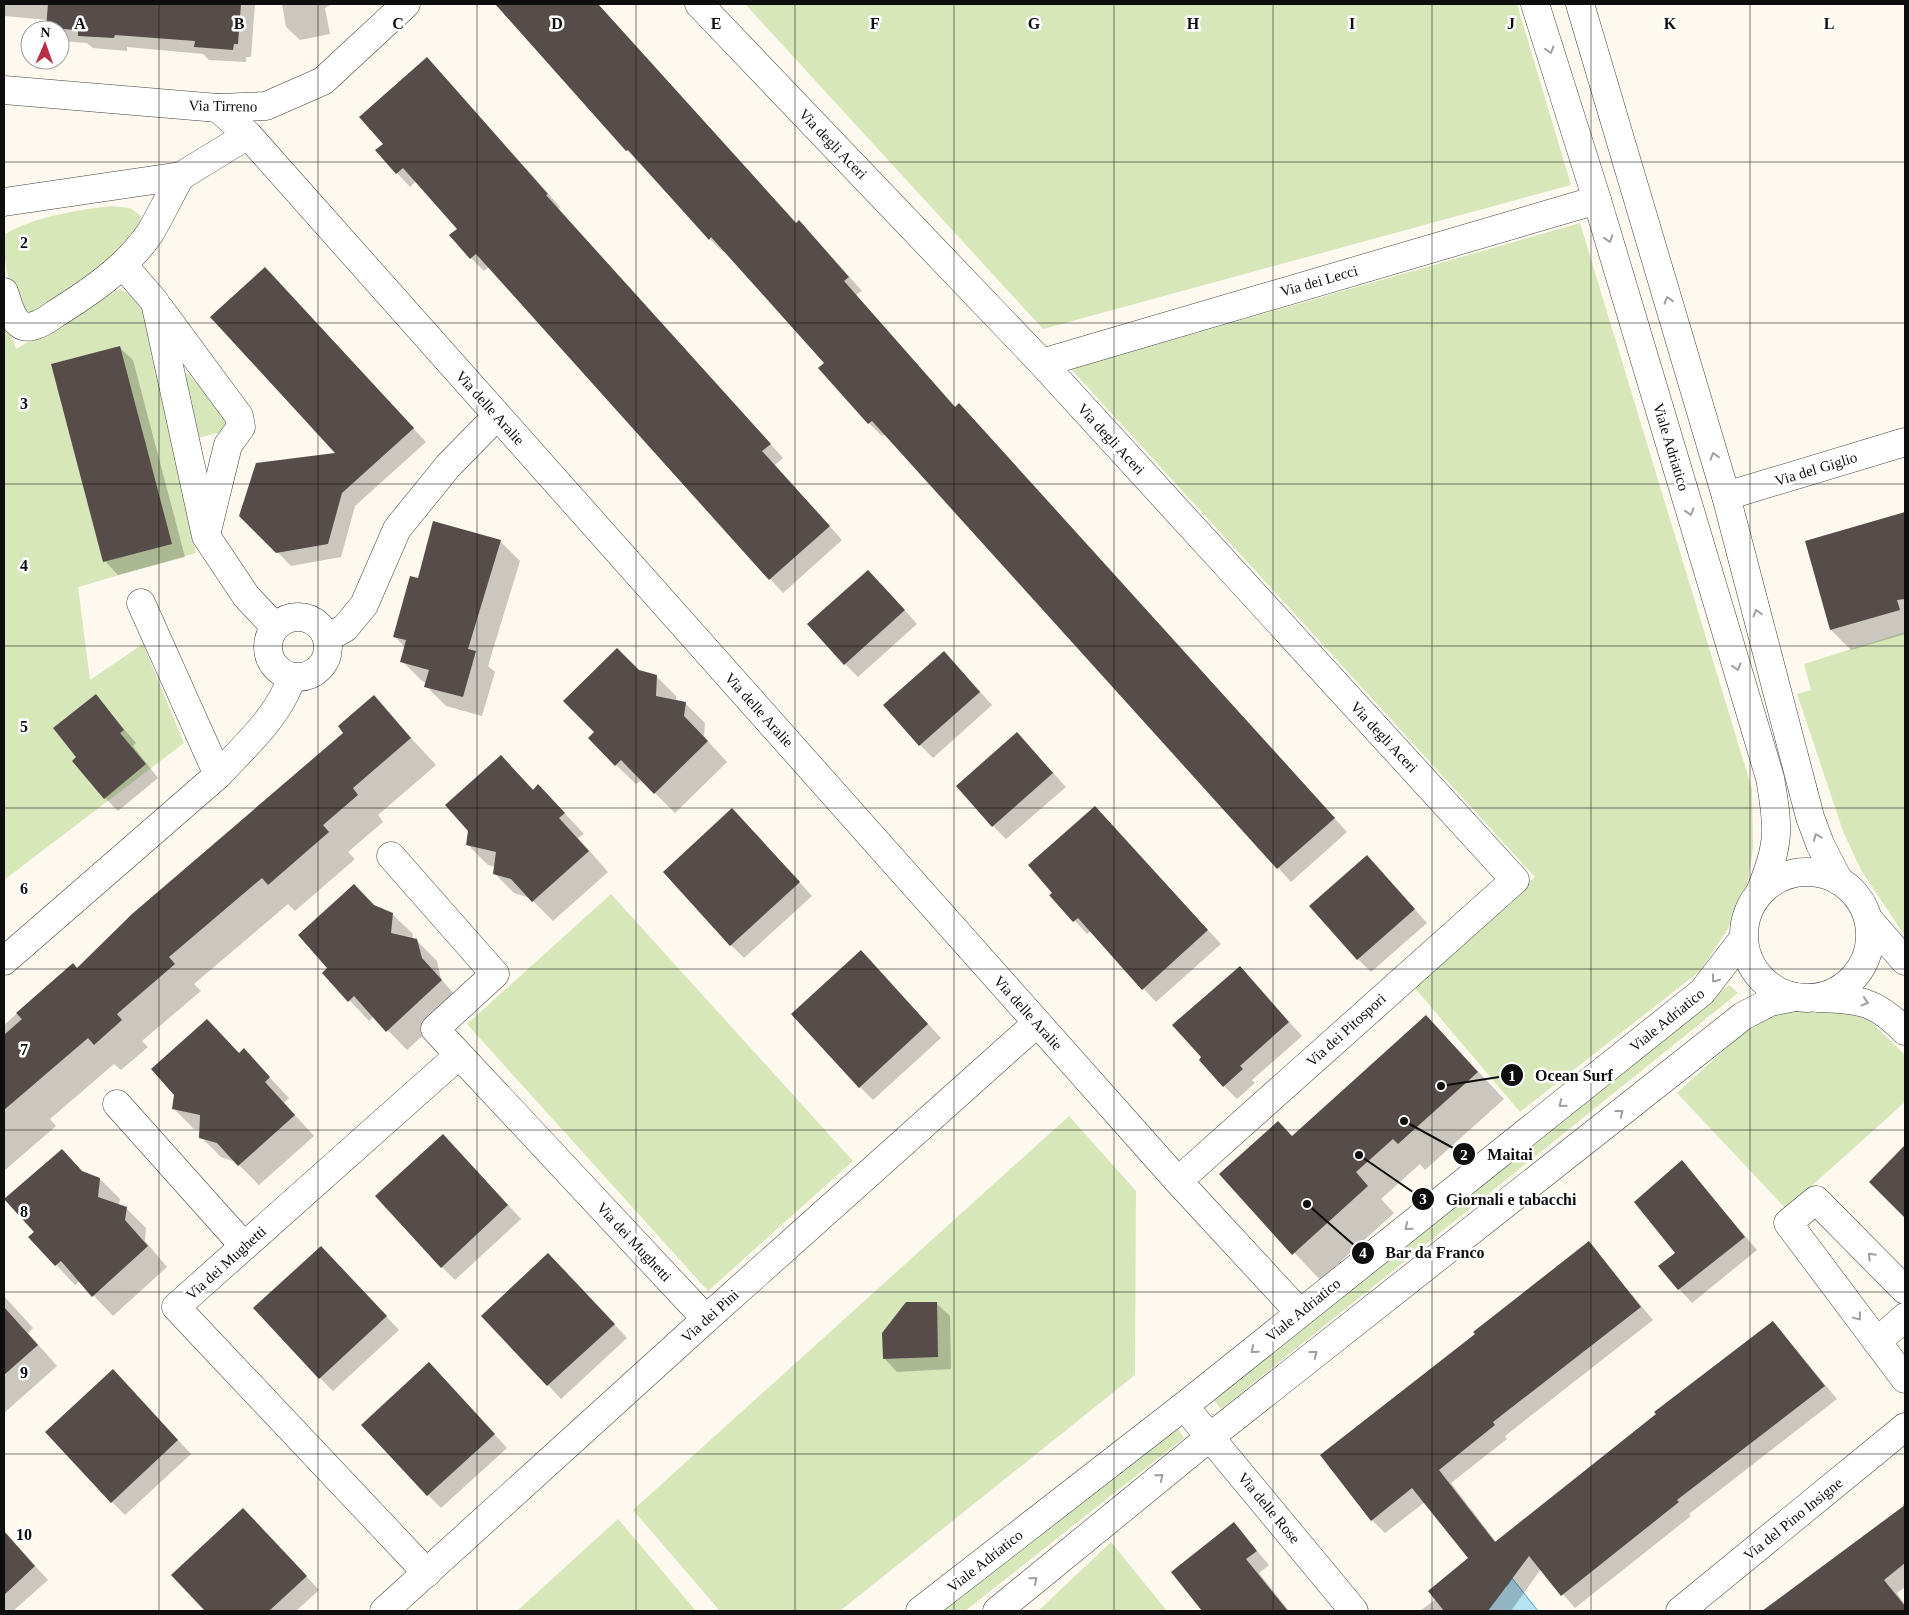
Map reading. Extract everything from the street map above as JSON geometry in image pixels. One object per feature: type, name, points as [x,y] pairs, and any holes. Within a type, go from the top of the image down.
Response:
[{"type":"street","name":"Via Tirreno","points":[[4,90],[218,108],[266,106],[323,81],[406,4]]},
{"type":"street","name":"Via degli Aceri","points":[[699,4],[1042,363],[1515,880]]},
{"type":"street","name":"Viale Adriatico","points":[[1535,4],[1597,200],[1770,778],[1778,822],[1776,845],[1760,892]]},
{"type":"street","points":[[1580,4],[1726,496],[1810,818],[1820,844],[1839,881]]},
{"type":"street","name":"Via delle Aralie","points":[[218,108],[248,135],[1178,1181],[1300,1313]]},
{"type":"street","points":[[4,202],[181,176],[248,135]]},
{"type":"street","points":[[4,292],[15,320],[22,326],[31,327],[45,321],[93,290],[123,265],[150,233],[181,176]]},
{"type":"street","name":"Via dei Lecci","points":[[1042,363],[1597,200]]},
{"type":"street","points":[[123,265],[155,302],[239,416],[241,427],[228,445],[206,536]]},
{"type":"street","points":[[155,302],[206,536],[246,596],[276,627]]},
{"type":"street","points":[[327,638],[344,628],[364,606],[397,529],[448,466],[497,416]]},
{"type":"street","name":"Via del Giglio","points":[[1726,496],[1905,442]]},
{"type":"street","points":[[141,602],[218,775]]},
{"type":"street","points":[[295,616],[314,620],[321,626],[327,638],[328,653],[319,669],[302,677],[292,677],[284,673],[271,660],[268,641],[276,627],[285,619],[295,616]]},
{"type":"street","points":[[4,961],[218,775],[259,731],[280,704],[292,677]]},
{"type":"street","name":"Via dei Mughetti","points":[[391,856],[495,974],[435,1029],[706,1319]]},
{"type":"street","points":[[996,1611],[1210,1437],[1743,1016],[1770,1002],[1806,997],[1836,991],[1853,978],[1865,960],[1870,940],[1868,920],[1860,900],[1846,885],[1839,881],[1828,875],[1808,871],[1787,874],[1768,884],[1754,899],[1745,918],[1743,939],[1748,959],[1759,977],[1775,990],[1806,997],[1854,999],[1870,1003],[1891,1017],[1905,1031]]},
{"type":"street","name":"Via dei Pitospori","points":[[1178,1181],[1515,880]]},
{"type":"street","points":[[1868,920],[1905,960]]},
{"type":"street","name":"Viale Adriatico","points":[[920,1611],[1184,1406],[1702,992],[1713,981],[1743,939]]},
{"type":"street","name":"Via dei Pini","points":[[384,1611],[706,1319],[1037,1023]]},
{"type":"street","name":"Via dei Mughetti","points":[[427,1573],[176,1307],[459,1055]]},
{"type":"street","points":[[117,1104],[244,1246]]},
{"type":"street","points":[[1905,1290],[1816,1200],[1788,1223],[1905,1379]]},
{"type":"street","points":[[1877,1342],[1905,1317]]},
{"type":"street","name":"Via delle Rose","points":[[1184,1406],[1354,1611]]},
{"type":"street","name":"Via del Pino Insigne","points":[[1680,1611],[1905,1426]]},
{"type":"green space","points":[[745,4],[1517,4],[1571,185],[1043,329]]},
{"type":"green space","points":[[111,206],[130,208],[140,215],[141,223],[101,267],[31,318],[17,298],[9,280],[6,270],[4,235],[27,223],[41,219],[70,212]]},
{"type":"green space","points":[[1580,223],[1752,789],[1753,849],[1745,896],[1726,932],[1700,971],[1520,1112],[1414,987],[1535,877],[1071,369]]},
{"type":"green space","points":[[120,289],[141,302],[196,553],[78,587],[90,680],[143,644],[184,743],[4,880],[4,316],[16,349]]},
{"type":"green space","points":[[180,369],[189,375],[232,421],[221,432],[194,439]]},
{"type":"green space","points":[[1905,632],[1905,936],[1861,870],[1843,831],[1797,694],[1811,690],[1804,664]]},
{"type":"green space","points":[[611,894],[853,1161],[708,1291],[467,1024]]},
{"type":"green space","points":[[1729,985],[1738,993],[1221,1409],[1213,1399]]},
{"type":"green space","points":[[1800,1010],[1841,1012],[1868,1019],[1905,1055],[1905,1102],[1786,1209],[1677,1093],[1736,1039],[1770,1016]]},
{"type":"green space","points":[[1069,1116],[1136,1191],[1135,1375],[840,1611],[720,1611],[633,1510]]},
{"type":"green space","points":[[1177,1428],[1184,1438],[965,1611],[943,1611]]},
{"type":"green space","points":[[618,1519],[696,1611],[517,1611]]},
{"type":"green space","points":[[1111,1542],[1167,1611],[1038,1611]]},
{"type":"water","points":[[1512,1578],[1538,1611],[1489,1611],[1475,1593],[1495,1581],[1507,1586]]},
{"type":"building","points":[[48,4],[241,4],[238,44],[234,44],[233,50],[194,47],[195,41],[115,35],[114,38],[78,36],[78,30],[70,30],[70,20],[47,20]]},
{"type":"building","points":[[495,4],[598,4],[796,223],[799,220],[849,277],[844,281],[955,407],[959,403],[1335,818],[1277,869],[872,421],[868,424],[818,368],[824,363],[711,237],[709,240],[628,150],[626,151]]},
{"type":"building","points":[[427,57],[548,194],[546,195],[771,444],[762,451],[830,526],[769,580],[476,254],[470,259],[449,235],[457,229],[403,168],[396,174],[375,150],[383,144],[359,117]]},
{"type":"building","points":[[265,267],[414,428],[342,493],[328,544],[276,553],[239,516],[256,463],[335,453],[210,317]]},
{"type":"building","points":[[120,346],[172,544],[103,562],[51,364]]},
{"type":"building","points":[[1905,512],[1905,599],[1897,600],[1900,610],[1830,630],[1805,541]]},
{"type":"building","points":[[433,521],[501,540],[468,649],[476,651],[463,697],[424,687],[429,670],[400,662],[406,640],[393,637],[410,576],[418,578]]},
{"type":"building","points":[[868,570],[905,610],[844,665],[807,624]]},
{"type":"building","points":[[617,648],[639,670],[657,675],[656,696],[686,702],[684,716],[708,741],[654,794],[621,760],[615,766],[588,738],[594,732],[563,701]]},
{"type":"building","points":[[944,651],[980,692],[919,746],[883,705]]},
{"type":"building","points":[[96,694],[124,730],[120,733],[146,764],[104,799],[72,761],[76,757],[53,728]]},
{"type":"building","points":[[374,695],[411,738],[353,788],[358,795],[323,825],[329,832],[268,885],[262,878],[169,957],[175,964],[117,1014],[122,1020],[94,1045],[88,1038],[4,1110],[4,1035],[22,1019],[16,1013],[73,963],[77,968],[132,914],[343,733],[338,726]]},
{"type":"building","points":[[1017,732],[1053,773],[992,827],[956,786]]},
{"type":"building","points":[[501,755],[533,790],[538,784],[565,813],[559,818],[589,851],[532,902],[511,879],[493,874],[496,852],[466,845],[468,831],[445,805]]},
{"type":"building","points":[[1095,806],[1208,930],[1142,990],[1078,918],[1073,922],[1049,895],[1052,893],[1028,865]]},
{"type":"building","points":[[732,808],[800,882],[730,946],[663,872]]},
{"type":"building","points":[[1367,855],[1415,909],[1357,960],[1309,906]]},
{"type":"building","points":[[354,884],[374,905],[393,913],[391,933],[417,939],[422,958],[442,980],[386,1032],[354,996],[348,1002],[322,973],[327,968],[298,935]]},
{"type":"building","points":[[861,950],[928,1024],[859,1088],[791,1014]]},
{"type":"building","points":[[1240,966],[1289,1022],[1240,1066],[1243,1069],[1223,1087],[1199,1060],[1201,1057],[1172,1025]]},
{"type":"building","points":[[1426,1015],[1478,1072],[1398,1144],[1393,1139],[1356,1172],[1368,1186],[1292,1255],[1219,1174],[1278,1121],[1292,1136]]},
{"type":"building","points":[[207,1019],[239,1053],[244,1048],[270,1077],[265,1082],[295,1115],[238,1166],[217,1143],[199,1138],[200,1115],[172,1109],[174,1095],[151,1069]]},
{"type":"building","points":[[443,1134],[508,1205],[441,1268],[375,1196]]},
{"type":"building","points":[[1905,1145],[1905,1218],[1869,1182]]},
{"type":"building","points":[[62,1149],[82,1171],[100,1178],[98,1197],[127,1207],[125,1220],[148,1246],[92,1297],[61,1261],[55,1266],[28,1237],[34,1232],[4,1199]]},
{"type":"building","points":[[1682,1160],[1745,1237],[1678,1290],[1658,1266],[1675,1253],[1634,1202]]},
{"type":"building","points":[[1589,1241],[1641,1307],[1493,1422],[1495,1425],[1439,1470],[1495,1542],[1656,1414],[1654,1412],[1773,1321],[1825,1386],[1677,1500],[1679,1502],[1561,1596],[1529,1556],[1488,1611],[1444,1611],[1428,1591],[1468,1558],[1412,1488],[1371,1521],[1320,1455],[1475,1334],[1473,1332]]},
{"type":"building","points":[[321,1246],[387,1316],[319,1379],[253,1308]]},
{"type":"building","points":[[548,1253],[615,1324],[547,1386],[481,1316]]},
{"type":"building","points":[[906,1302],[937,1302],[938,1357],[883,1359],[882,1333]]},
{"type":"building","points":[[4,1307],[38,1345],[4,1375]]},
{"type":"building","points":[[429,1362],[495,1434],[427,1496],[361,1425]]},
{"type":"building","points":[[113,1369],[178,1440],[111,1503],[45,1432]]},
{"type":"building","points":[[1905,1505],[1905,1563],[1884,1580],[1905,1606],[1905,1611],[1762,1611]]},
{"type":"building","points":[[243,1508],[307,1576],[269,1611],[205,1611],[171,1575]]},
{"type":"building","points":[[1234,1522],[1257,1551],[1246,1559],[1288,1611],[1202,1611],[1171,1572]]},
{"type":"building","points":[[4,1531],[35,1566],[4,1595]]},
{"type":"place","name":"Ocean Surf","points":[[1441,1086]]},
{"type":"place","name":"Maitai","points":[[1404,1121]]},
{"type":"place","name":"Giornali e tabacchi","points":[[1359,1155]]},
{"type":"place","name":"Bar da Franco","points":[[1307,1204]]}]
